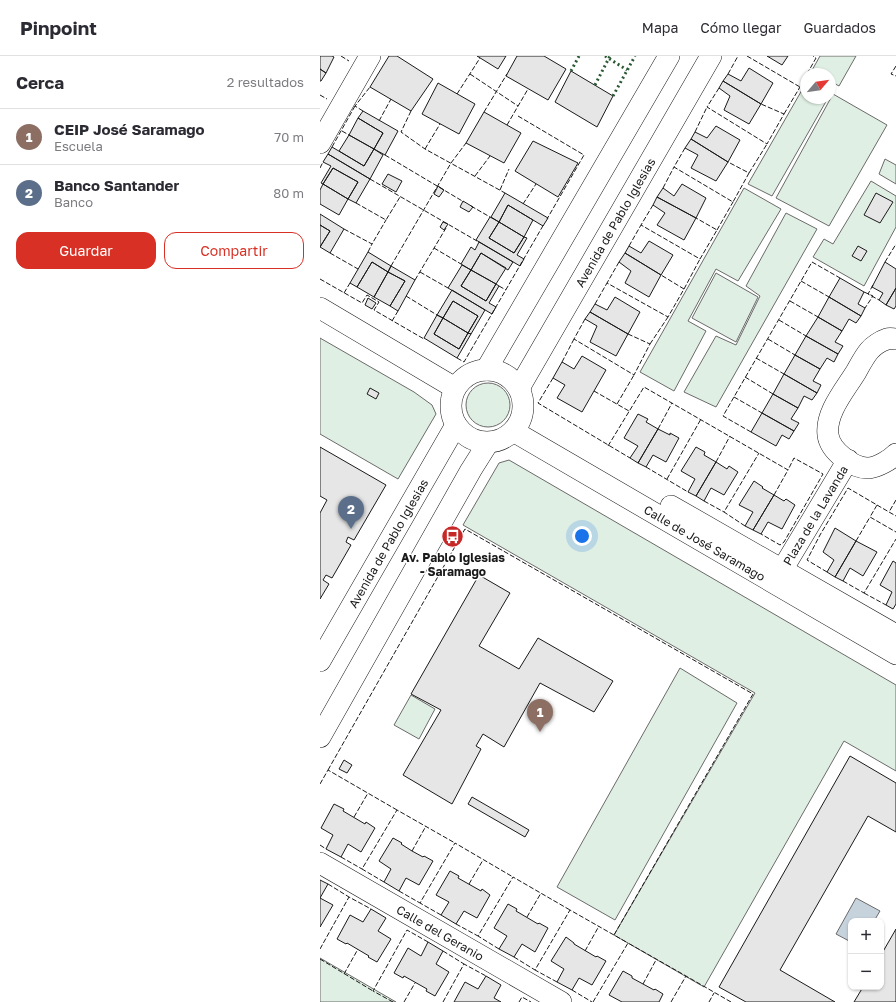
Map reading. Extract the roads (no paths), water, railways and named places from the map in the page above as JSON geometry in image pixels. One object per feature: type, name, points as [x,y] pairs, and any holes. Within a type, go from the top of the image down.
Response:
[{"type":"street","points":[[320,143],[370,56]]},
{"type":"street","points":[[486,370],[669,56]]},
{"type":"street","name":"Avenida de Pablo Iglesias","points":[[520,389],[522,383],[711,56]]},
{"type":"street","points":[[320,308],[456,388]]},
{"type":"street","name":"Plaza de la Lavanda","points":[[896,339],[888,338],[869,351],[834,408],[829,422],[828,436],[839,454],[858,466],[869,468],[893,458],[896,454]]},
{"type":"street","points":[[486,370],[499,372],[510,378],[520,389],[523,398],[523,411],[518,426],[505,438],[498,442],[488,443],[473,440],[463,434],[456,425],[452,416],[451,406],[452,397],[463,378],[474,372],[486,370]]},
{"type":"street","name":"Avenida de Pablo Iglesias","points":[[320,661],[456,425]]},
{"type":"street","name":"Calle de José Saramago","points":[[518,426],[782,570],[896,635]]},
{"type":"street","name":"Calle de José Saramago","points":[[518,426],[896,654]]},
{"type":"street","points":[[320,737],[467,477],[488,443]]},
{"type":"street","name":"Plaza de la Lavanda","points":[[782,570],[848,460]]},
{"type":"street","name":"Calle del Geranio","points":[[320,863],[561,1002]]},
{"type":"place","name":"Banco Santander","points":[[351,529]]},
{"type":"place","name":"Av. Pablo Iglesias - Saramago","points":[[453,536]]},
{"type":"place","name":"CEIP José Saramago","points":[[540,732]]}]
